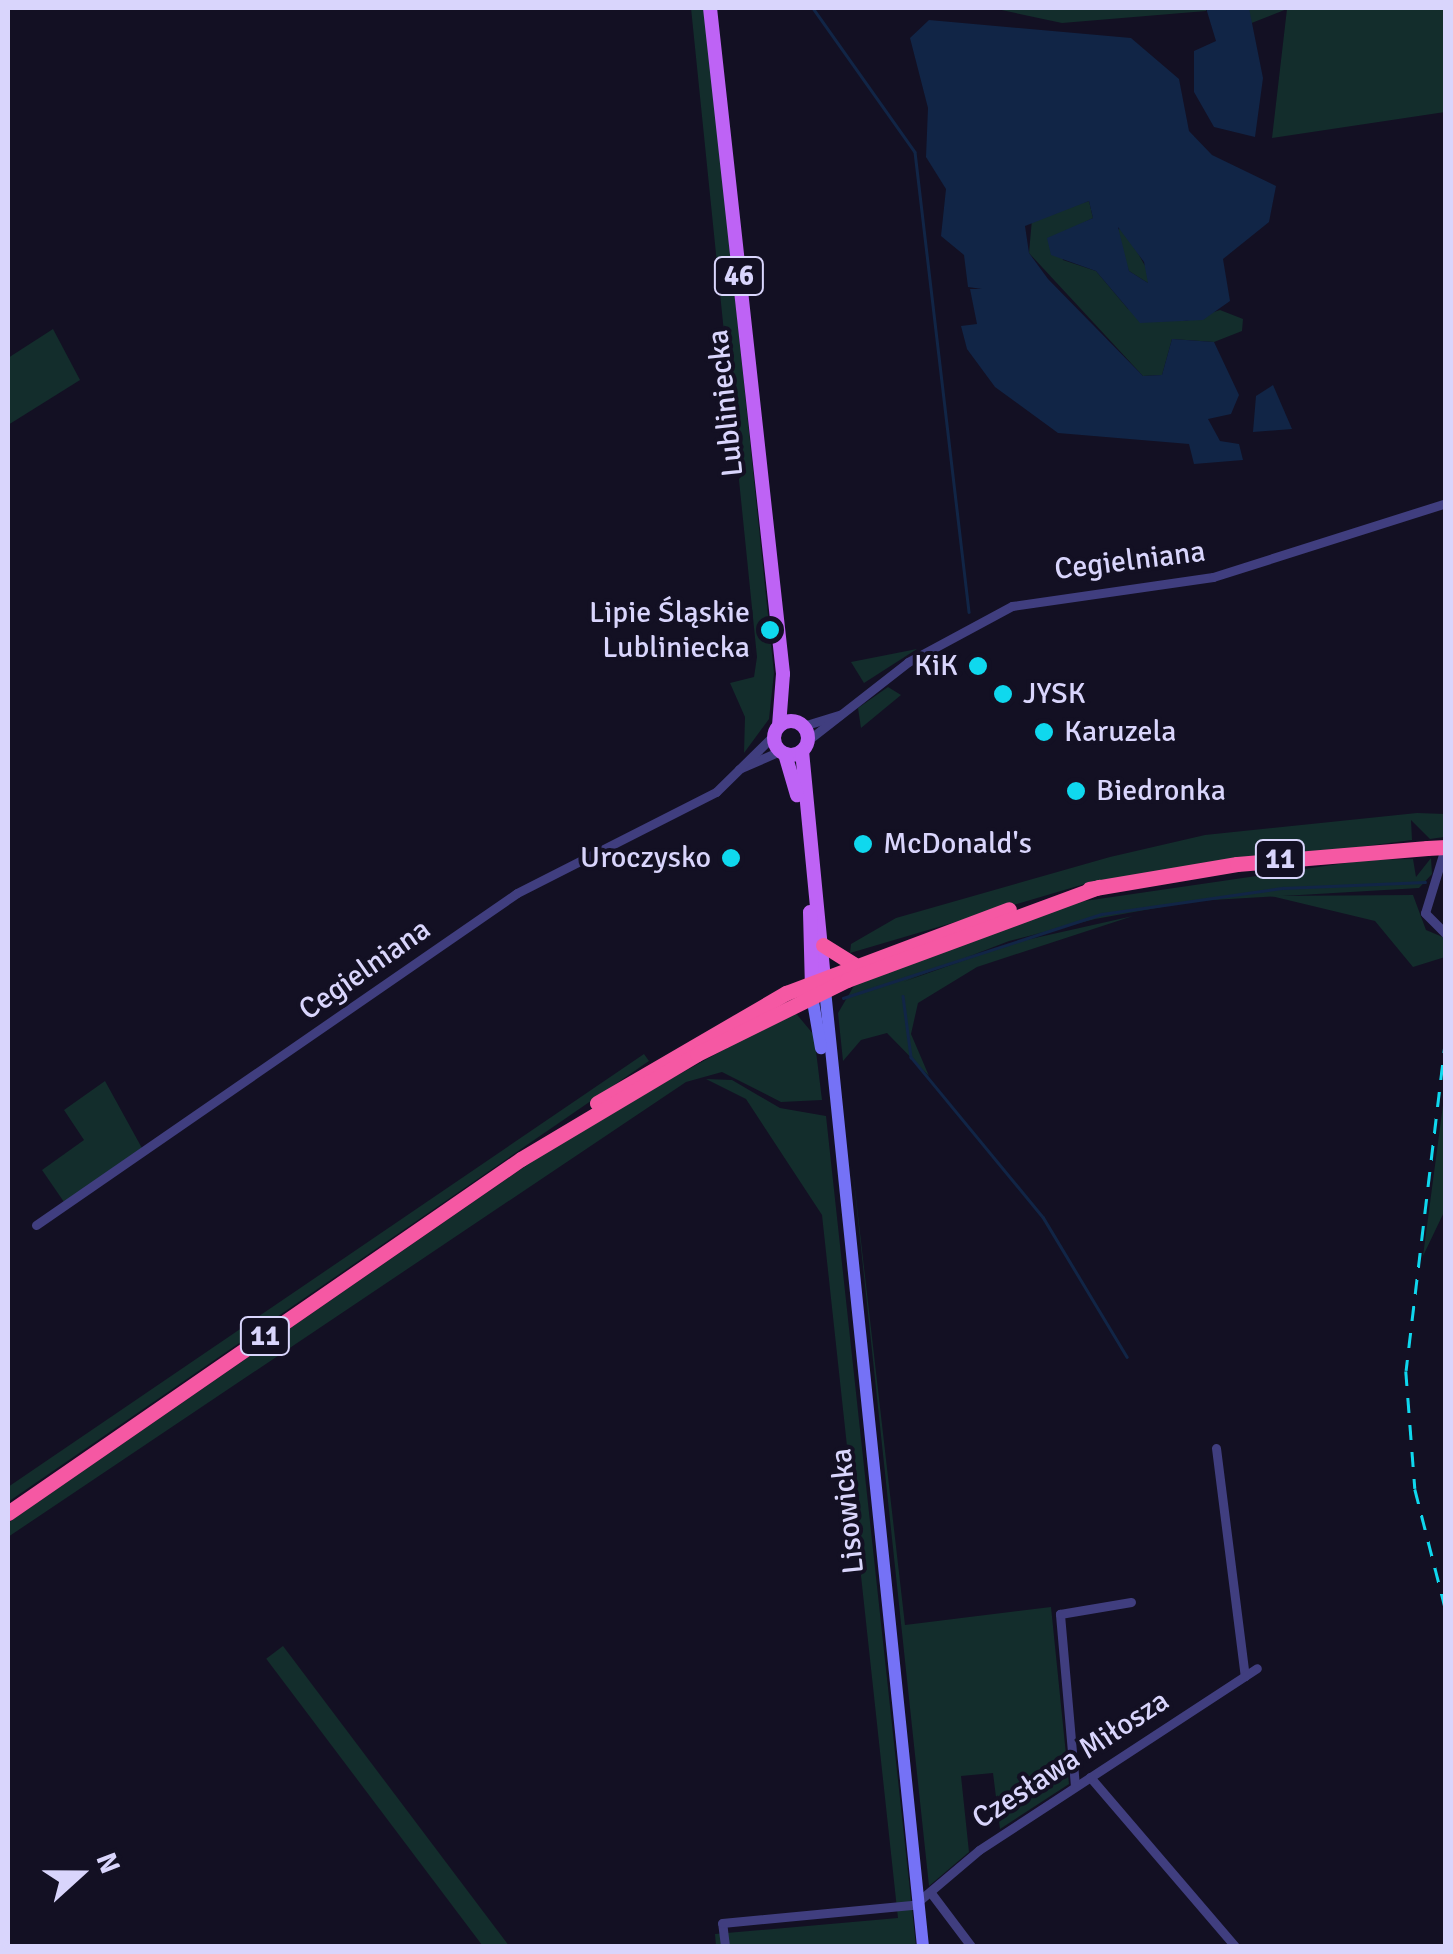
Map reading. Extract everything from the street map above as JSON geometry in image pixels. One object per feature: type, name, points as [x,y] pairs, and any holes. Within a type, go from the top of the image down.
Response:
[{"type":"highway","name":"11","points":[[8,1512],[521,1159],[853,964],[957,924],[1099,888],[1446,846]]},
{"type":"highway","name":"11","points":[[819,986],[1099,888]]},
{"type":"highway","points":[[823,944],[853,964]]},
{"type":"main road","name":"Lubliniecka","points":[[710,8],[784,674],[803,735]]},
{"type":"main road","name":"Lubliniecka","points":[[776,731],[784,674]]},
{"type":"main road","points":[[776,731],[803,735]]},
{"type":"main road","name":"46","points":[[776,731],[782,752]]},
{"type":"main road","points":[[782,752],[803,735]]},
{"type":"main road","name":"Lisowicka","points":[[803,735],[803,815],[827,1070],[923,1946]]},
{"type":"main road","name":"Lisowicka","points":[[782,752],[803,815]]},
{"type":"main road","name":"Lisowicka","points":[[811,886],[823,944],[819,986]]},
{"type":"street","name":"Cegielniana","points":[[803,735],[843,714],[916,657],[1021,603],[1213,577],[1446,503]]},
{"type":"street","name":"Cegielniana","points":[[803,735],[843,714]]},
{"type":"street","name":"Cegielniana","points":[[36,1225],[516,894],[699,802],[776,731]]},
{"type":"street","name":"Cegielniana","points":[[733,774],[782,752]]},
{"type":"street","points":[[1446,846],[1425,913],[1446,934]]},
{"type":"street","points":[[1216,1448],[1245,1676]]},
{"type":"street","points":[[1075,1786],[1060,1614],[1130,1602]]},
{"type":"street","name":"Czesława Miłosza","points":[[918,1902],[1075,1786],[1257,1668]]},
{"type":"street","points":[[1090,1777],[1235,1946]]},
{"type":"street","points":[[931,1893],[971,1946]]},
{"type":"street","points":[[725,1946],[722,1923],[918,1902]]},
{"type":"green space","points":[[691,8],[705,8],[774,673],[769,719],[744,753],[745,717],[730,683],[754,677],[757,657]]},
{"type":"green space","points":[[992,8],[1206,8],[1206,11],[1062,23]]},
{"type":"green space","points":[[1249,8],[1445,8],[1445,112],[1272,138],[1287,9],[1249,24]]},
{"type":"green space","points":[[1089,201],[1093,218],[1058,235],[1063,260],[1096,271],[1128,309],[1186,321],[1220,310],[1243,319],[1242,331],[1214,342],[1172,339],[1162,375],[1143,376],[1029,253],[1032,219]]},
{"type":"green space","points":[[1123,227],[1152,278],[1148,283],[1129,271],[1114,232]]},
{"type":"green space","points":[[53,329],[80,380],[8,425],[8,358]]},
{"type":"green space","points":[[917,649],[864,683],[851,662]]},
{"type":"green space","points":[[888,687],[901,695],[861,728],[858,708]]},
{"type":"green space","points":[[1417,813],[1445,814],[1444,837],[1430,839],[1411,820],[1412,840],[1088,883],[850,953],[851,944],[896,918],[1110,857],[1205,835]]},
{"type":"green space","points":[[1431,858],[1432,874],[1419,888],[1195,901],[1095,919],[1009,941],[903,982],[1013,943],[1133,916],[977,967],[918,1003],[911,1034],[929,1076],[887,1033],[861,1040],[843,1061],[838,1013],[858,979],[1071,903],[1366,860],[1413,859],[1416,877]]},
{"type":"green space","points":[[1413,895],[1426,930],[1445,938],[1445,957],[1413,967],[1375,921],[1271,896]]},
{"type":"green space","points":[[794,1011],[814,1035],[822,1100],[781,1102],[722,1072],[686,1082],[8,1537],[8,1523],[575,1132]]},
{"type":"green space","points":[[644,1054],[649,1061],[8,1502],[8,1487]]},
{"type":"green space","points":[[706,1079],[732,1080],[780,1108],[826,1116],[916,1946],[716,1946],[715,1934],[898,1918],[822,1215],[746,1099]]},
{"type":"green space","points":[[105,1081],[143,1150],[64,1202],[42,1170],[84,1140],[64,1110]]},
{"type":"green space","points":[[1445,1090],[1445,1210],[1423,1256]]},
{"type":"green space","points":[[852,1163],[905,1625],[1051,1607],[1069,1784],[1000,1829],[993,1773],[961,1776],[969,1852],[929,1886]]},
{"type":"green space","points":[[283,1646],[509,1946],[483,1946],[266,1659]]},
{"type":"water","points":[[1206,8],[1249,8],[1263,78],[1255,137],[1214,127],[1194,92],[1194,51],[1216,41]]},
{"type":"water","points":[[929,20],[1131,38],[1179,79],[1189,131],[1212,155],[1276,186],[1269,222],[1223,259],[1230,301],[1203,320],[1140,323],[1096,271],[1051,255],[1047,238],[1093,218],[1089,201],[1025,226],[1029,253],[1048,279],[1143,376],[1162,375],[1172,339],[1214,342],[1239,395],[1231,414],[1208,419],[1220,441],[1239,444],[1243,460],[1194,464],[1189,444],[1058,433],[995,387],[967,349],[961,326],[977,324],[970,289],[982,289],[968,287],[964,255],[941,236],[946,189],[926,157],[928,108],[910,38]],"holes":[[[1118,227],[1144,262],[1148,283],[1129,271]]]},
{"type":"water","points":[[1273,385],[1292,429],[1253,432],[1256,396]]},
{"type":"waterway","points":[[813,8],[915,152],[969,612]]},
{"type":"waterway","points":[[843,998],[1102,914],[1283,888],[1425,882]]},
{"type":"waterway","points":[[903,996],[911,1057],[1043,1217],[1127,1357]]},
{"type":"railway","points":[[1446,1038],[1406,1371],[1415,1489],[1446,1611]]},
{"type":"place","name":"Lipie Śląskie Lubliniecka","points":[[770,630]]},
{"type":"place","name":"KiK","points":[[978,666]]},
{"type":"place","name":"JYSK","points":[[1003,694]]},
{"type":"place","name":"Karuzela","points":[[1044,732]]},
{"type":"place","name":"Biedronka","points":[[1076,791]]},
{"type":"place","name":"McDonald's","points":[[863,844]]},
{"type":"place","name":"Uroczysko","points":[[731,858]]}]
